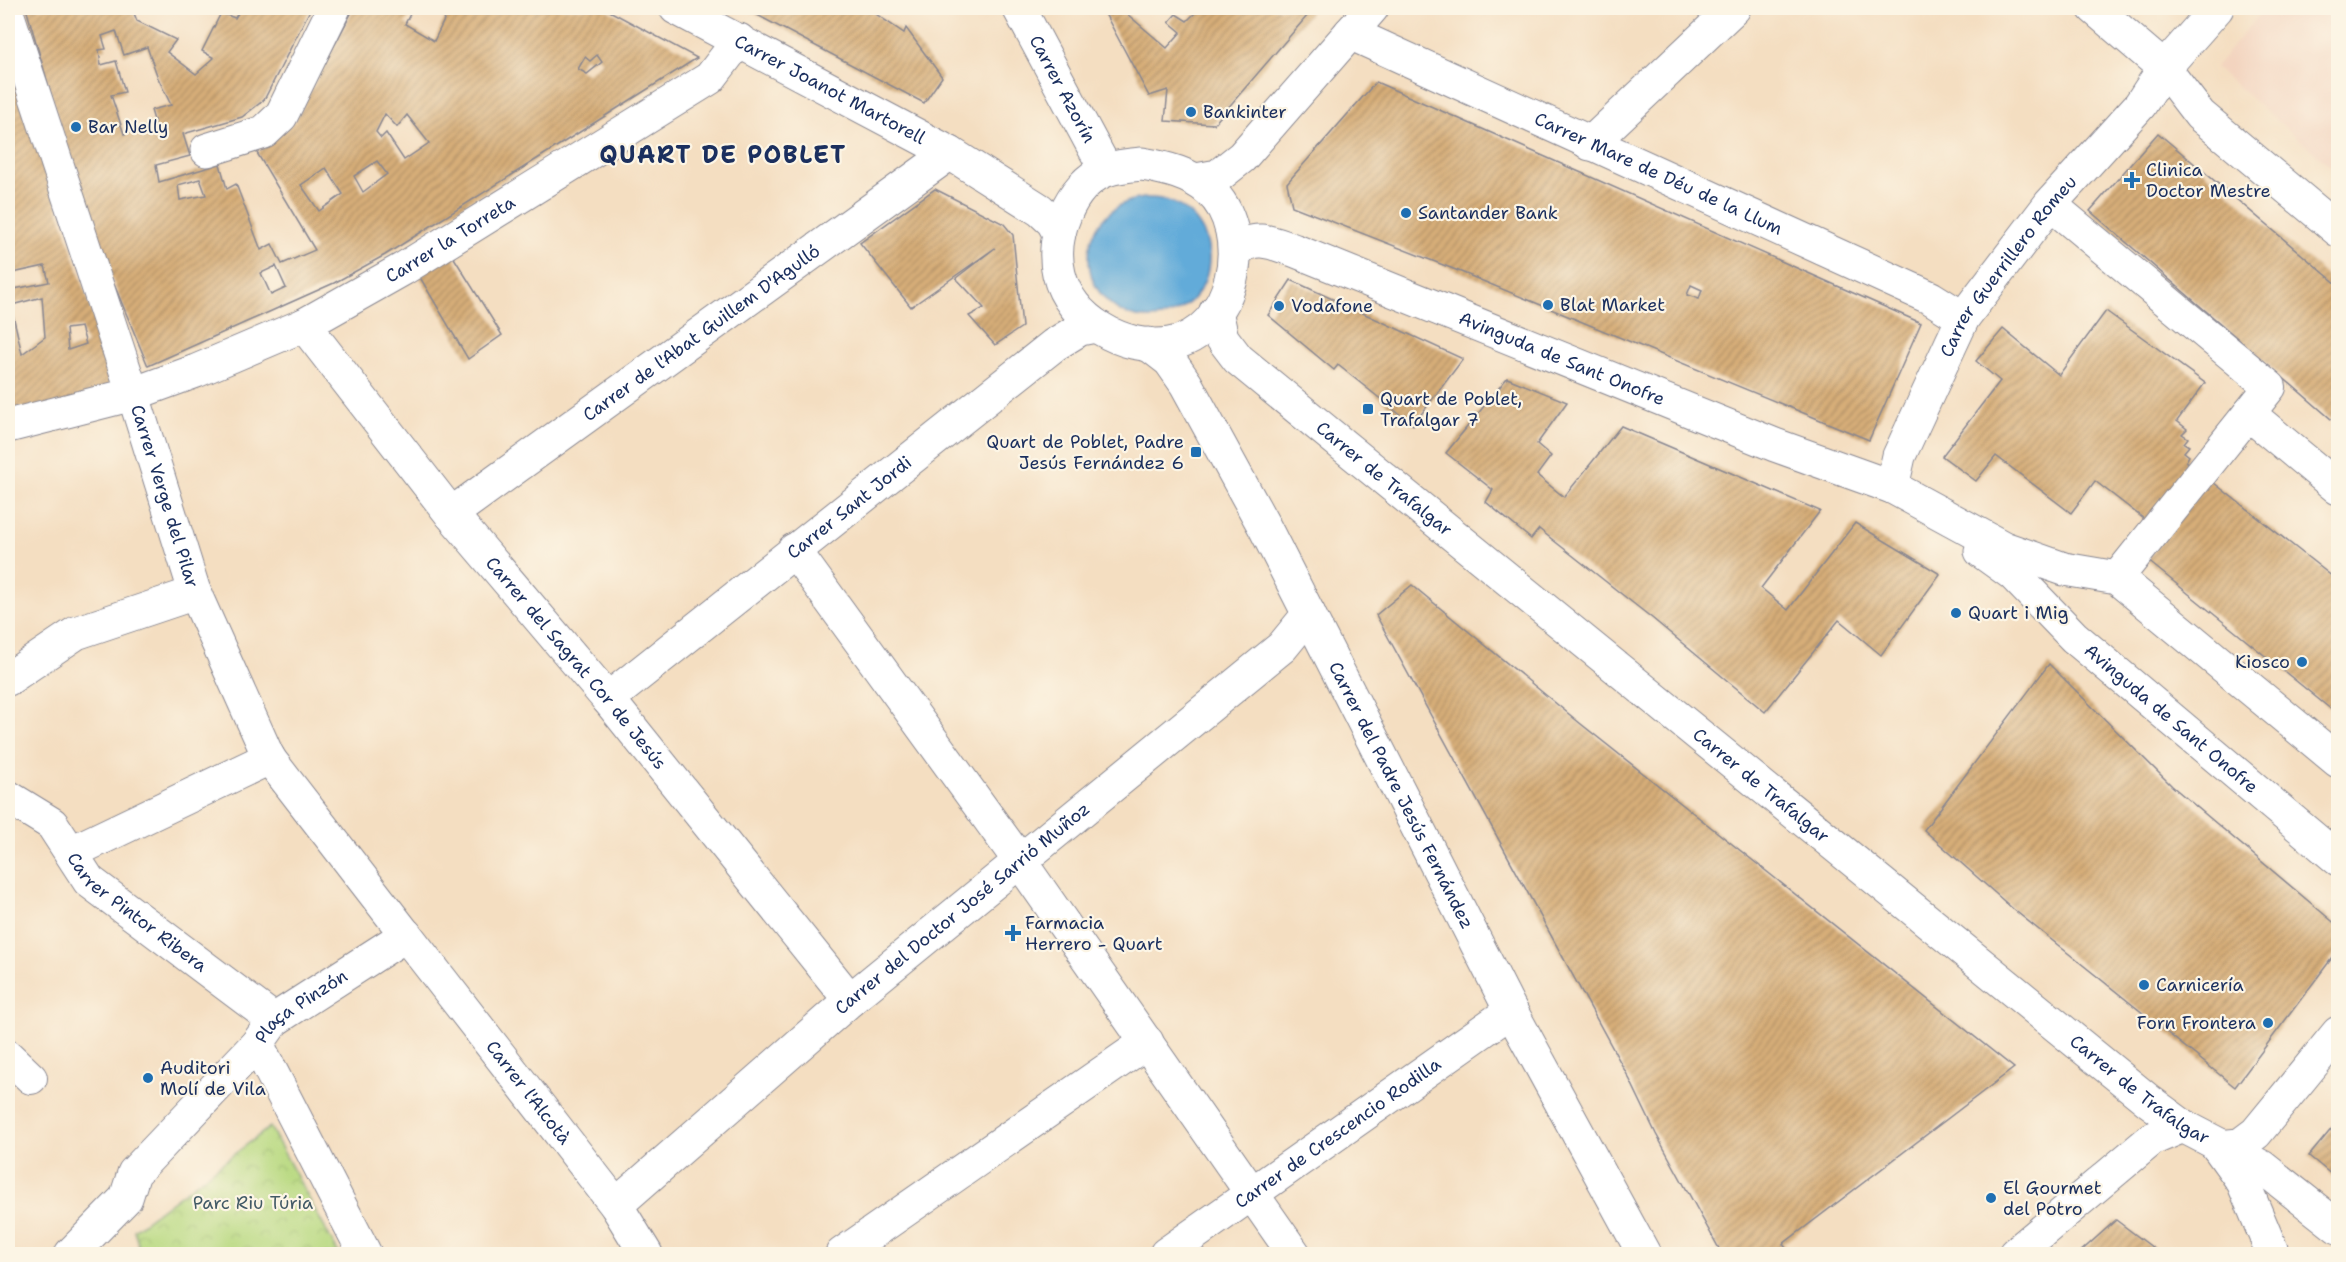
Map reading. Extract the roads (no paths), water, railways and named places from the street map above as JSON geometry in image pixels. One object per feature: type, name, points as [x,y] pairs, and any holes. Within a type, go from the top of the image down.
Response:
[{"type":"street","points":[[207,150],[264,132],[281,116],[334,8]]},
{"type":"street","name":"Carrer Joanot Martorell","points":[[676,8],[950,153]]},
{"type":"street","name":"Carrer Azorín","points":[[1019,8],[1093,180]]},
{"type":"street","points":[[1196,180],[1218,176],[1242,157],[1372,8]]},
{"type":"street","points":[[1590,144],[1734,8]]},
{"type":"street","points":[[2094,8],[2164,68],[2200,115],[2338,230]]},
{"type":"street","name":"Carrer Guerrillero Romeu","points":[[1892,487],[1899,456],[1963,318],[2050,204],[2139,105],[2164,68],[2217,8]]},
{"type":"street","name":"Carrer Verge del Pilar","points":[[8,21],[134,394],[195,593],[269,758],[406,935]]},
{"type":"street","name":"Carrer Mare de Déu de la Llum","points":[[1350,33],[1931,298],[1963,318]]},
{"type":"street","name":"Carrer la Torreta","points":[[8,426],[134,394],[196,371],[304,325],[403,269],[710,78],[739,40]]},
{"type":"street","points":[[950,153],[1037,187],[1058,192],[1093,180],[1142,164],[1162,167],[1196,180],[1211,191],[1224,210],[1234,232],[1236,251],[1227,294],[1192,336],[1168,344],[1132,342],[1095,326],[1069,297],[1059,276],[1056,256],[1059,233],[1073,199],[1093,180]]},
{"type":"street","points":[[950,153],[1040,210],[1053,222],[1059,233]]},
{"type":"street","name":"Carrer de l'Abat Guillem D'Agulló","points":[[452,514],[950,153]]},
{"type":"street","points":[[2050,204],[2270,387],[2116,578]]},
{"type":"street","name":"Avinguda de Sant Onofre","points":[[1236,251],[1245,242],[1255,240],[1286,248],[1775,446],[1892,487],[2004,548],[2064,569],[2116,578],[2338,761]]},
{"type":"street","name":"Carrer de Trafalgar","points":[[1216,310],[1217,323],[1229,349],[1258,376],[2183,1126],[2218,1147],[2262,1167],[2338,1227]]},
{"type":"street","name":"Carrer del Sagrat Cor de Jesús","points":[[304,325],[452,514],[608,699],[850,1000]]},
{"type":"street","name":"Carrer Sant Jordi","points":[[608,699],[1054,345],[1080,329],[1095,326]]},
{"type":"street","name":"Carrer del Padre Jesús Fernández","points":[[1148,344],[1170,361],[1186,384],[1309,614],[1511,1011],[1644,1254]]},
{"type":"street","points":[[2249,414],[2338,488]]},
{"type":"street","name":"Avinguda de Sant Onofre","points":[[1892,487],[2013,574],[2074,637],[2338,859]]},
{"type":"street","points":[[794,550],[1019,860],[1294,1254]]},
{"type":"street","points":[[8,679],[76,633],[195,593]]},
{"type":"street","name":"Carrer del Doctor José Sarrió Muñoz","points":[[616,1205],[850,1000],[1282,647],[1309,614]]},
{"type":"street","points":[[72,852],[269,758]]},
{"type":"street","name":"Carrer Pintor Ribera","points":[[8,797],[52,824],[90,881],[266,1032]]},
{"type":"street","name":"Plaça Pinzón","points":[[71,1254],[126,1198],[134,1173],[266,1032],[406,935]]},
{"type":"street","name":"Carrer l'Alcotà","points":[[406,935],[616,1205],[646,1254]]},
{"type":"street","name":"Carrer de Crescencio Rodilla","points":[[1166,1254],[1511,1011]]},
{"type":"street","points":[[266,1032],[365,1254]]},
{"type":"street","points":[[2218,1147],[2240,1145],[2256,1133],[2338,1033]]},
{"type":"street","points":[[842,1254],[1147,1042]]},
{"type":"street","points":[[8,1056],[32,1078]]},
{"type":"street","points":[[2014,1254],[2152,1139],[2183,1126]]},
{"type":"street","points":[[2218,1147],[2243,1182],[2273,1254]]},
{"type":"water","points":[[1149,198],[1172,202],[1192,215],[1205,235],[1209,258],[1205,281],[1192,301],[1172,314],[1149,318],[1126,314],[1106,301],[1093,281],[1089,258],[1093,235],[1106,215],[1126,202]]},
{"type":"place","name":"Bankinter","points":[[1191,112]]},
{"type":"place","name":"Bar Nelly","points":[[76,127]]},
{"type":"place","name":"Clinica Doctor Mestre","points":[[2132,180]]},
{"type":"place","name":"Santander Bank","points":[[1406,213]]},
{"type":"place","name":"Blat Market","points":[[1548,305]]},
{"type":"place","name":"Vodafone","points":[[1279,306]]},
{"type":"place","name":"Quart de Poblet, Trafalgar 7","points":[[1368,409]]},
{"type":"place","name":"Quart de Poblet, Padre Jesús Fernández 6","points":[[1196,452]]},
{"type":"place","name":"Quart i Mig","points":[[1956,613]]},
{"type":"place","name":"Kiosco","points":[[2302,662]]},
{"type":"place","name":"Farmacia Herrero - Quart","points":[[1013,933]]},
{"type":"place","name":"Carnicería","points":[[2144,985]]},
{"type":"place","name":"Forn Frontera","points":[[2268,1023]]},
{"type":"place","name":"Auditori Molí de Vila","points":[[148,1078]]},
{"type":"place","name":"El Gourmet del Potro","points":[[1991,1198]]},
{"type":"district","name":"QUART DE POBLET","points":[[723,155]]},
{"type":"park label","name":"Parc Riu Túria","points":[[253,1203]]}]
